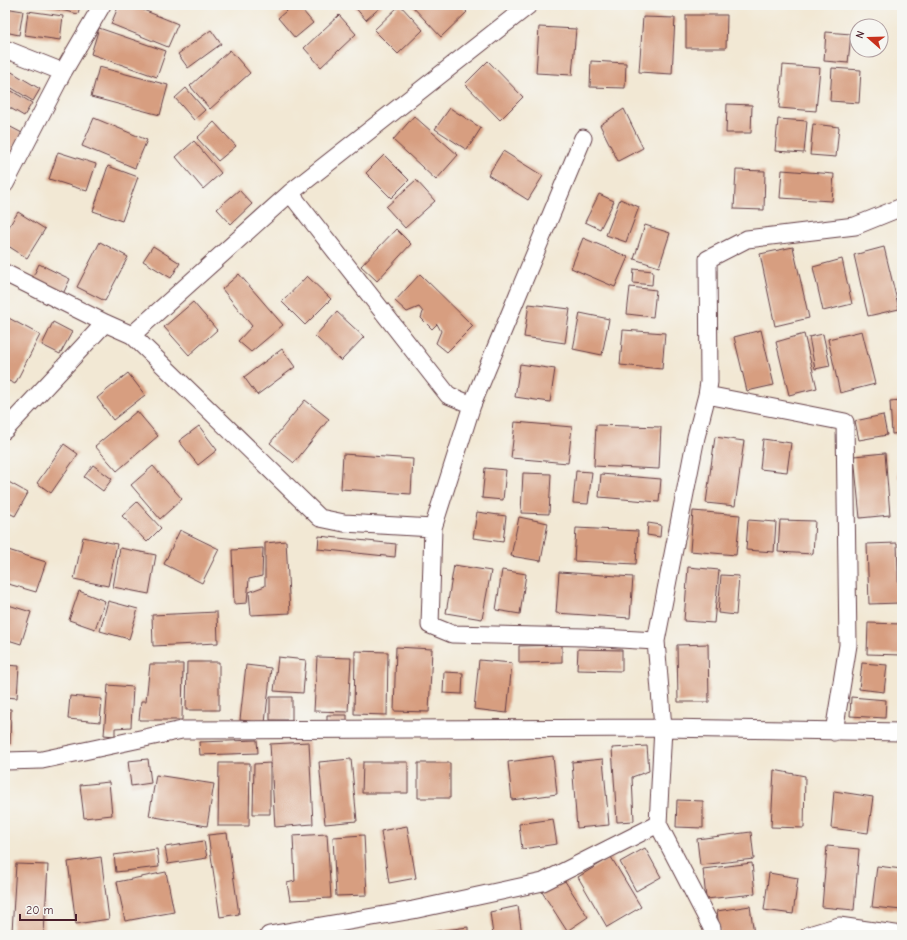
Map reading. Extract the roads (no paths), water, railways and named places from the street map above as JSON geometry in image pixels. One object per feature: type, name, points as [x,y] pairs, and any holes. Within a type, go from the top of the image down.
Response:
[{"type":"street","points":[[5,184],[63,72],[102,5]]},
{"type":"street","points":[[132,335],[290,193],[528,5]]},
{"type":"street","points":[[5,49],[63,72]]},
{"type":"street","points":[[583,138],[472,405],[433,528],[430,625],[452,634],[656,640]]},
{"type":"street","points":[[290,193],[448,395],[472,405]]},
{"type":"street","points":[[712,935],[712,928],[658,824],[663,728],[656,640],[696,437],[709,382],[708,259],[747,239],[855,226],[902,207]]},
{"type":"street","points":[[5,273],[105,324],[132,335],[320,518],[344,523],[433,528]]},
{"type":"street","points":[[5,430],[105,324]]},
{"type":"street","points":[[707,395],[845,422],[848,645],[834,732]]},
{"type":"street","points":[[5,761],[42,760],[182,730],[663,728],[902,732]]},
{"type":"street","points":[[269,935],[413,910],[543,882],[658,824]]},
{"type":"street","points":[[809,935],[839,926],[902,935]]}]
